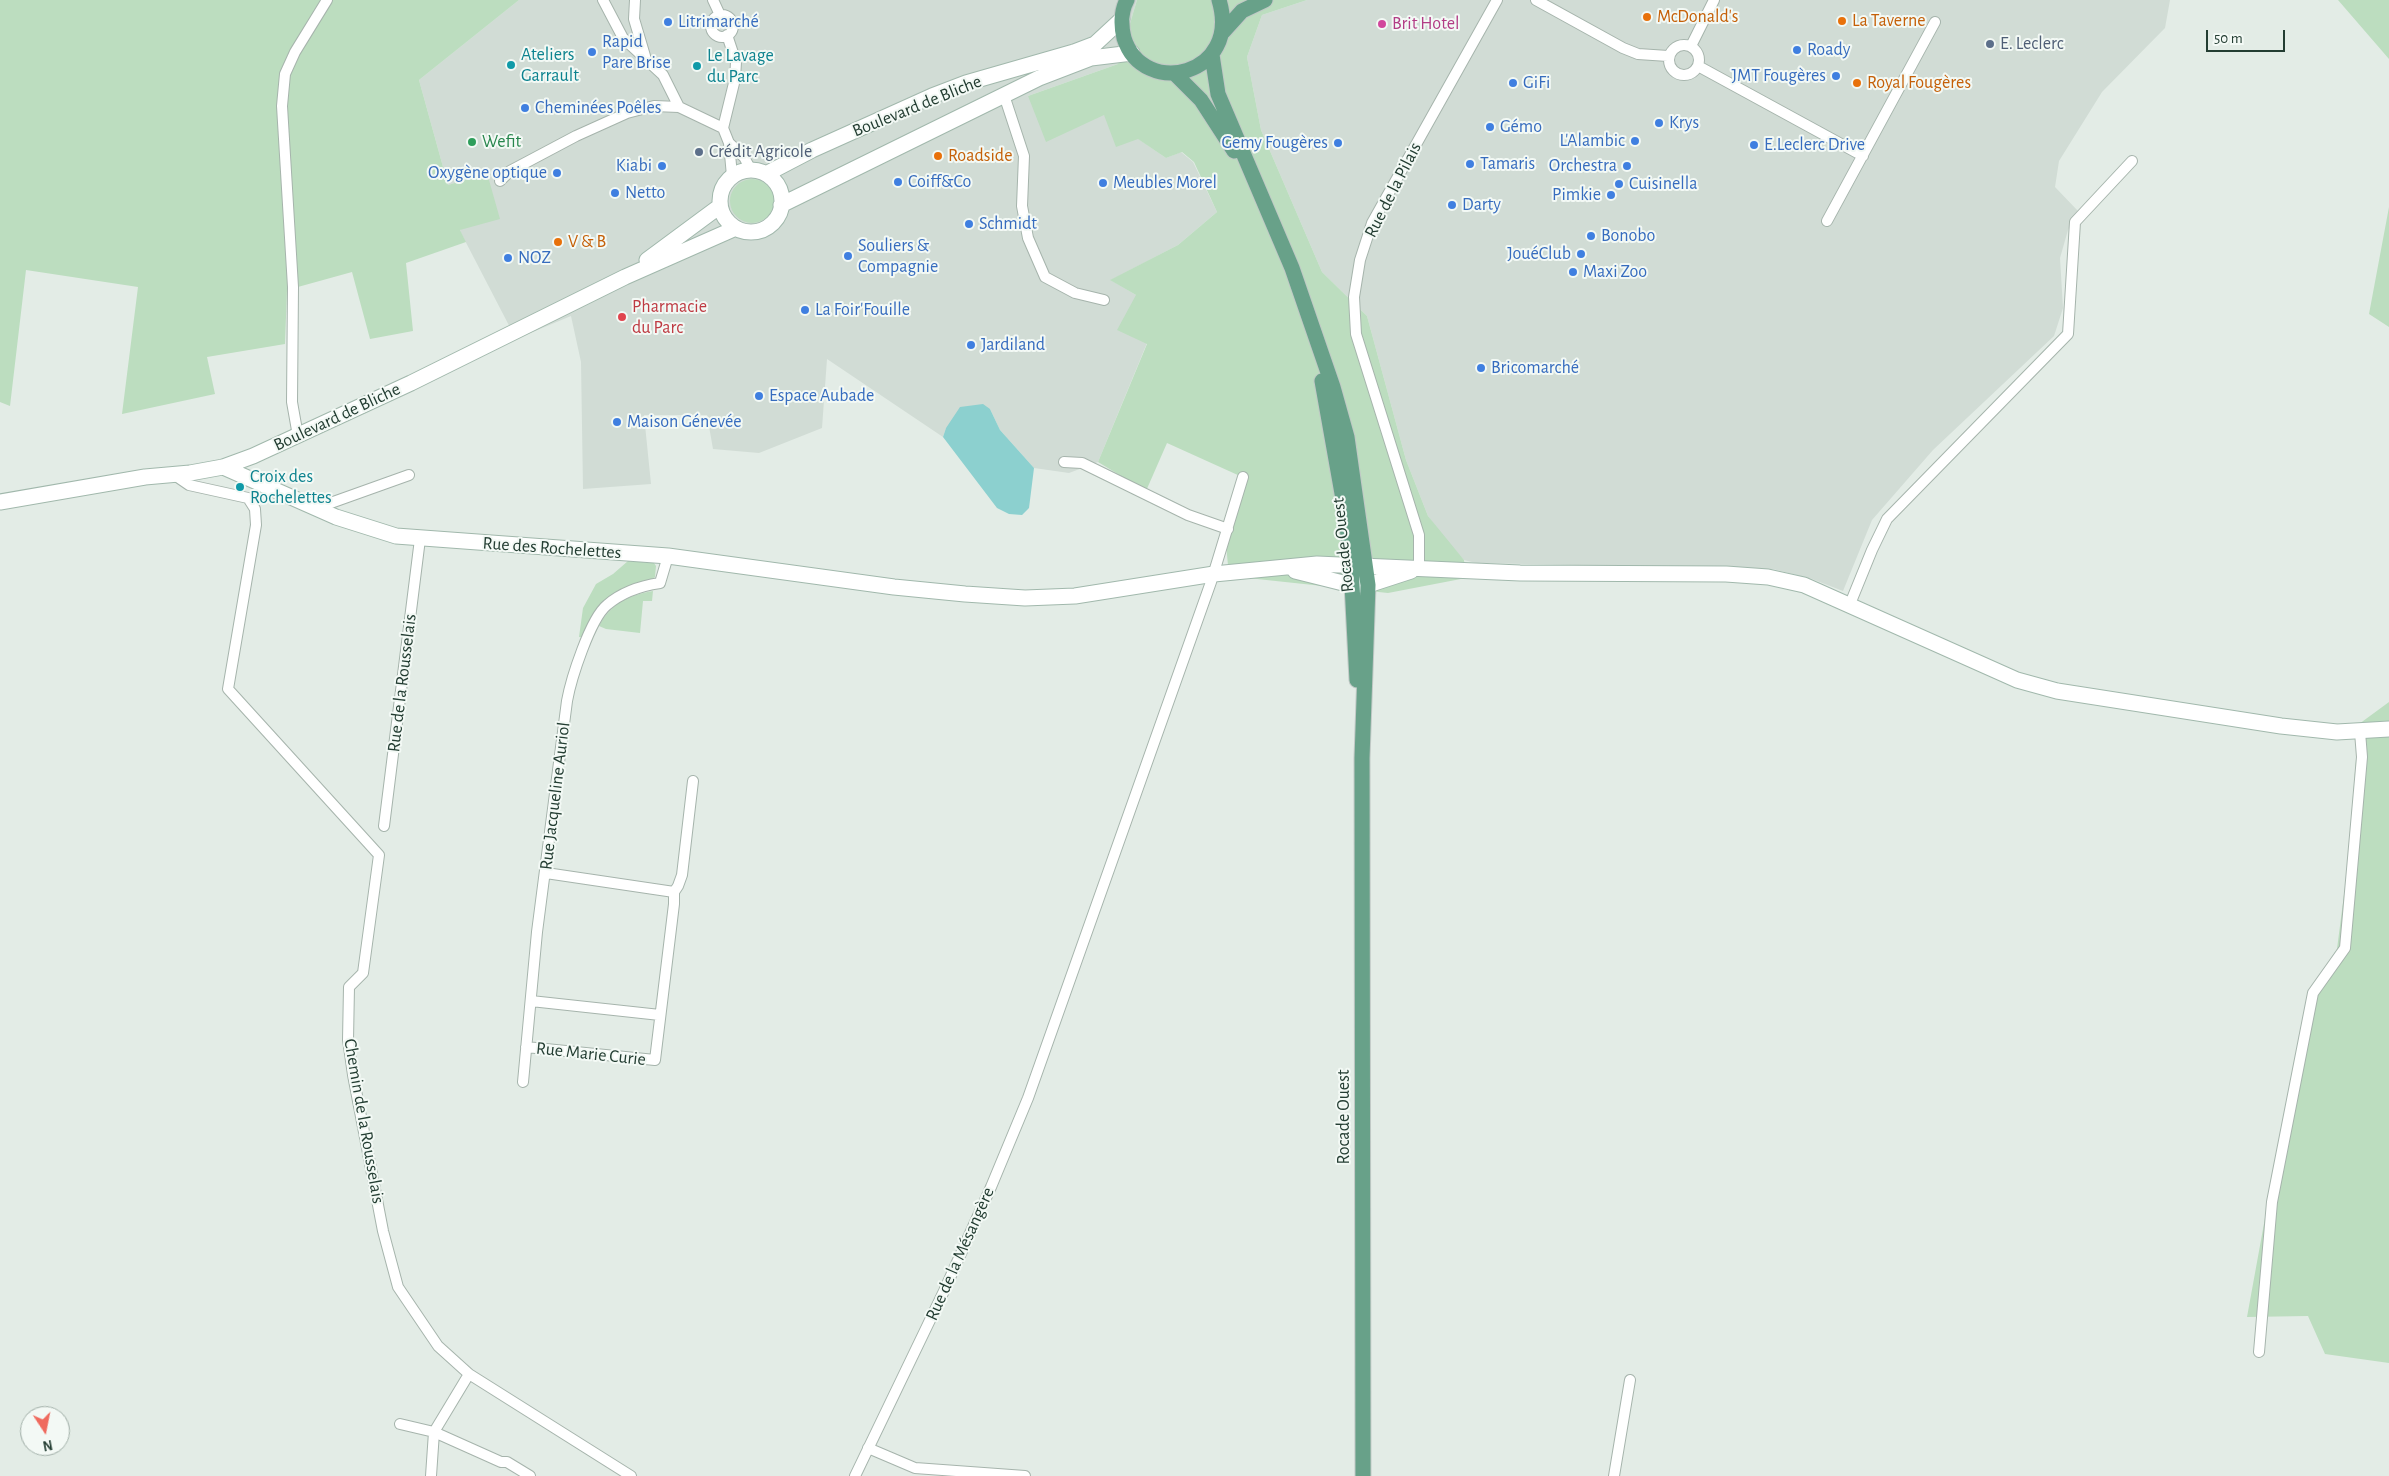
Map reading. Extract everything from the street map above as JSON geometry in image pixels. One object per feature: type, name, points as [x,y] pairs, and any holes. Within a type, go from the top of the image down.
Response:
[{"type":"main road","points":[[1127,0],[1122,19],[1126,43],[1132,53],[1144,64],[1158,71],[1174,73],[1188,71],[1201,65],[1212,55],[1223,32],[1242,11],[1264,0]]},
{"type":"main road","points":[[1219,0],[1224,15],[1223,32]]},
{"type":"main road","name":"Rocade Ouest","points":[[1212,55],[1218,94],[1292,268],[1333,387],[1347,437],[1363,565],[1370,584],[1362,758],[1363,1476]]},
{"type":"main road","name":"Rocade Ouest","points":[[1174,73],[1201,100],[1253,180]]},
{"type":"main road","name":"Rocade Ouest","points":[[1362,758],[1351,586],[1363,565]]},
{"type":"street","points":[[298,436],[292,402],[294,286],[282,106],[285,74],[295,52],[327,0]]},
{"type":"street","points":[[603,0],[623,38],[663,75],[679,107]]},
{"type":"street","points":[[635,0],[634,19],[645,57]]},
{"type":"street","points":[[713,0],[720,15]]},
{"type":"street","name":"Rue de la Pilais","points":[[1419,569],[1418,535],[1356,334],[1354,297],[1360,260],[1372,222],[1497,0]]},
{"type":"street","points":[[1536,0],[1622,48],[1638,54],[1668,56]]},
{"type":"street","points":[[1691,46],[1714,0]]},
{"type":"street","points":[[720,15],[727,16],[732,21],[732,29],[727,35],[718,36],[712,30],[713,20],[720,15]]},
{"type":"street","name":"Boulevard de Bliche","points":[[766,174],[821,146],[932,96],[966,83],[1074,52],[1095,44],[1122,19]]},
{"type":"street","points":[[1826,221],[1935,22]]},
{"type":"street","points":[[727,35],[736,62],[735,79],[723,128],[729,144],[732,176]]},
{"type":"street","points":[[1677,45],[1691,46],[1698,53],[1698,66],[1691,73],[1678,74],[1669,65],[1668,56],[1677,45]]},
{"type":"street","name":"Boulevard de Bliche","points":[[781,205],[1004,94],[1078,62],[1110,54],[1132,53]]},
{"type":"street","points":[[1698,66],[1862,156]]},
{"type":"street","points":[[1004,94],[1024,156],[1022,206],[1028,238],[1045,277],[1075,293],[1104,300]]},
{"type":"street","points":[[500,181],[510,171],[628,113],[654,106],[679,107],[723,128]]},
{"type":"street","points":[[729,144],[744,157],[751,170]]},
{"type":"street","points":[[1850,604],[1887,519],[2068,334],[2075,222],[2132,161]]},
{"type":"street","points":[[751,170],[766,174],[779,187],[781,205],[779,214],[767,227],[752,232],[736,228],[723,215],[720,206],[722,190],[732,176],[741,171],[751,170]]},
{"type":"street","name":"Boulevard de Bliche","points":[[625,277],[720,206]]},
{"type":"street","name":"Boulevard de Bliche","points":[[0,502],[222,467],[298,436],[411,383],[625,277],[736,228]]},
{"type":"street","points":[[1064,462],[1082,463],[1188,515],[1228,529]]},
{"type":"street","name":"Rue des Rochelettes","points":[[222,467],[377,532],[420,539],[668,556],[894,587],[1025,598],[1075,596],[1214,574],[1317,564],[1520,573],[1726,574],[1768,577],[1804,585],[2016,680],[2057,691],[2281,726],[2337,732],[2389,729]]},
{"type":"street","name":"Chemin de la Rousselais","points":[[173,474],[189,485],[248,498],[255,509],[256,525],[228,690],[380,855],[363,973],[349,988],[348,1040],[353,1076],[383,1232],[398,1287],[438,1346],[469,1374],[631,1476]]},
{"type":"street","points":[[321,510],[325,505],[409,475]]},
{"type":"street","name":"Rue de la Mésangère","points":[[855,1476],[916,1352],[991,1187],[1054,1027],[1214,574],[1243,477]]},
{"type":"street","name":"Rue de la Rousselais","points":[[384,826],[420,539]]},
{"type":"street","name":"Rue Jacqueline Auriol","points":[[523,1082],[566,701],[573,670],[605,606],[625,592],[660,583],[668,556]]},
{"type":"street","points":[[1279,568],[1320,576],[1351,586],[1370,584],[1419,569]]},
{"type":"street","points":[[2259,1352],[2272,1202],[2313,993],[2345,948],[2362,757],[2360,732]]},
{"type":"street","points":[[531,1001],[660,1016],[674,892],[682,875],[692,782]]},
{"type":"street","points":[[546,873],[674,892]]},
{"type":"street","name":"Rue Marie Curie","points":[[526,1047],[656,1060],[660,1016]]},
{"type":"street","points":[[431,1476],[434,1432],[469,1374]]},
{"type":"street","points":[[1614,1476],[1630,1380]]},
{"type":"street","points":[[400,1424],[434,1432],[501,1462],[507,1462],[530,1476]]},
{"type":"street","points":[[868,1448],[915,1468],[1025,1476]]},
{"type":"shaded area","points":[[519,0],[1137,0],[1118,64],[1028,96],[1104,115],[1166,158],[1181,152],[1193,162],[1217,212],[1178,245],[1111,280],[1136,295],[1147,343],[1098,462],[1069,473],[1034,468],[1000,430],[990,409],[946,428],[943,437],[827,359],[822,428],[759,453],[713,449],[707,415],[644,415],[651,484],[583,489],[581,362],[571,316],[516,339],[460,231],[487,174],[448,185],[419,80]]},
{"type":"shaded area","points":[[1307,0],[2170,0],[2165,28],[2102,92],[2059,161],[2055,187],[2078,211],[2068,230],[2060,258],[2063,308],[2054,336],[1933,450],[1872,520],[1843,591],[1812,579],[1773,569],[1476,563],[1464,560],[1443,538],[1428,516],[1406,460],[1367,316],[1322,272],[1261,130],[1247,57],[1262,15]]},
{"type":"green space","points":[[0,0],[519,0],[419,80],[448,185],[487,173],[500,219],[460,230],[466,242],[406,263],[413,331],[370,339],[352,272],[287,290],[285,344],[207,357],[215,394],[122,414],[138,287],[26,270],[10,406],[0,402]]},
{"type":"green space","points":[[1137,0],[1307,0],[1262,15],[1247,57],[1261,130],[1322,272],[1367,316],[1406,460],[1428,516],[1464,560],[1466,578],[1388,593],[1229,576],[1224,523],[1240,476],[1167,443],[1146,491],[1098,462],[1147,344],[1117,330],[1136,295],[1110,280],[1178,245],[1217,212],[1194,162],[1182,152],[1166,158],[1138,139],[1116,147],[1104,115],[1046,142],[1028,96],[1118,64]]},
{"type":"green space","points":[[2338,0],[2389,0],[2389,59]]},
{"type":"green space","points":[[748,179],[756,179],[768,185],[774,201],[768,217],[756,223],[748,223],[736,217],[730,205],[730,197],[736,185]]},
{"type":"green space","points":[[2389,207],[2389,327],[2369,314]]},
{"type":"green space","points":[[628,561],[654,563],[656,566],[655,577],[648,582],[626,587],[616,593],[601,610],[584,637],[579,637],[583,608],[596,584],[613,574]]},
{"type":"green space","points":[[653,591],[652,601],[643,601],[640,633],[606,629],[599,626],[609,611],[622,601]]},
{"type":"green space","points":[[2389,702],[2389,1363],[2325,1354],[2308,1316],[2247,1317],[2311,988],[2337,949],[2346,879],[2359,724]]},
{"type":"water","points":[[983,404],[990,409],[1000,430],[1034,468],[1029,508],[1022,515],[1009,514],[997,508],[943,437],[946,428],[960,407]]},
{"type":"place","name":"McDonald's","points":[[1647,17]]},
{"type":"place","name":"La Taverne","points":[[1842,21]]},
{"type":"place","name":"Litrimarché","points":[[668,22]]},
{"type":"place","name":"Brit Hotel","points":[[1382,24]]},
{"type":"place","name":"E. Leclerc","points":[[1990,44]]},
{"type":"place","name":"Roady","points":[[1797,50]]},
{"type":"place","name":"Rapid Pare Brise","points":[[592,52]]},
{"type":"place","name":"Ateliers Garrault","points":[[511,65]]},
{"type":"place","name":"Le Lavage du Parc","points":[[697,66]]},
{"type":"place","name":"JMT Fougères","points":[[1836,76]]},
{"type":"place","name":"GiFi","points":[[1513,83]]},
{"type":"place","name":"Royal Fougères","points":[[1857,83]]},
{"type":"place","name":"Cheminées Poêles","points":[[525,108]]},
{"type":"place","name":"Krys","points":[[1659,123]]},
{"type":"place","name":"Gémo","points":[[1490,127]]},
{"type":"place","name":"L'Alambic","points":[[1635,141]]},
{"type":"place","name":"Wefit","points":[[472,142]]},
{"type":"place","name":"Gemy Fougères","points":[[1338,143]]},
{"type":"place","name":"E.Leclerc Drive","points":[[1754,145]]},
{"type":"place","name":"Crédit Agricole","points":[[699,152]]},
{"type":"place","name":"Roadside","points":[[938,156]]},
{"type":"place","name":"Tamaris","points":[[1470,164]]},
{"type":"place","name":"Kiabi","points":[[662,166]]},
{"type":"place","name":"Orchestra","points":[[1627,166]]},
{"type":"place","name":"Oxygène optique","points":[[557,173]]},
{"type":"place","name":"Coiff&Co","points":[[898,182]]},
{"type":"place","name":"Meubles Morel","points":[[1103,183]]},
{"type":"place","name":"Cuisinella","points":[[1619,184]]},
{"type":"place","name":"Netto","points":[[615,193]]},
{"type":"place","name":"Pimkie","points":[[1611,195]]},
{"type":"place","name":"Darty","points":[[1452,205]]},
{"type":"place","name":"Schmidt","points":[[969,224]]},
{"type":"place","name":"Bonobo","points":[[1591,236]]},
{"type":"place","name":"V & B","points":[[558,242]]},
{"type":"place","name":"JouéClub","points":[[1581,254]]},
{"type":"place","name":"Souliers & Compagnie","points":[[848,256]]},
{"type":"place","name":"NOZ","points":[[508,258]]},
{"type":"place","name":"Maxi Zoo","points":[[1573,272]]},
{"type":"place","name":"La Foir'Fouille","points":[[805,310]]},
{"type":"place","name":"Pharmacie du Parc","points":[[622,317]]},
{"type":"place","name":"Jardiland","points":[[971,345]]},
{"type":"place","name":"Bricomarché","points":[[1481,368]]},
{"type":"place","name":"Espace Aubade","points":[[759,396]]},
{"type":"place","name":"Maison Génevée","points":[[617,422]]},
{"type":"place","name":"Croix des Rochelettes","points":[[240,487]]}]
